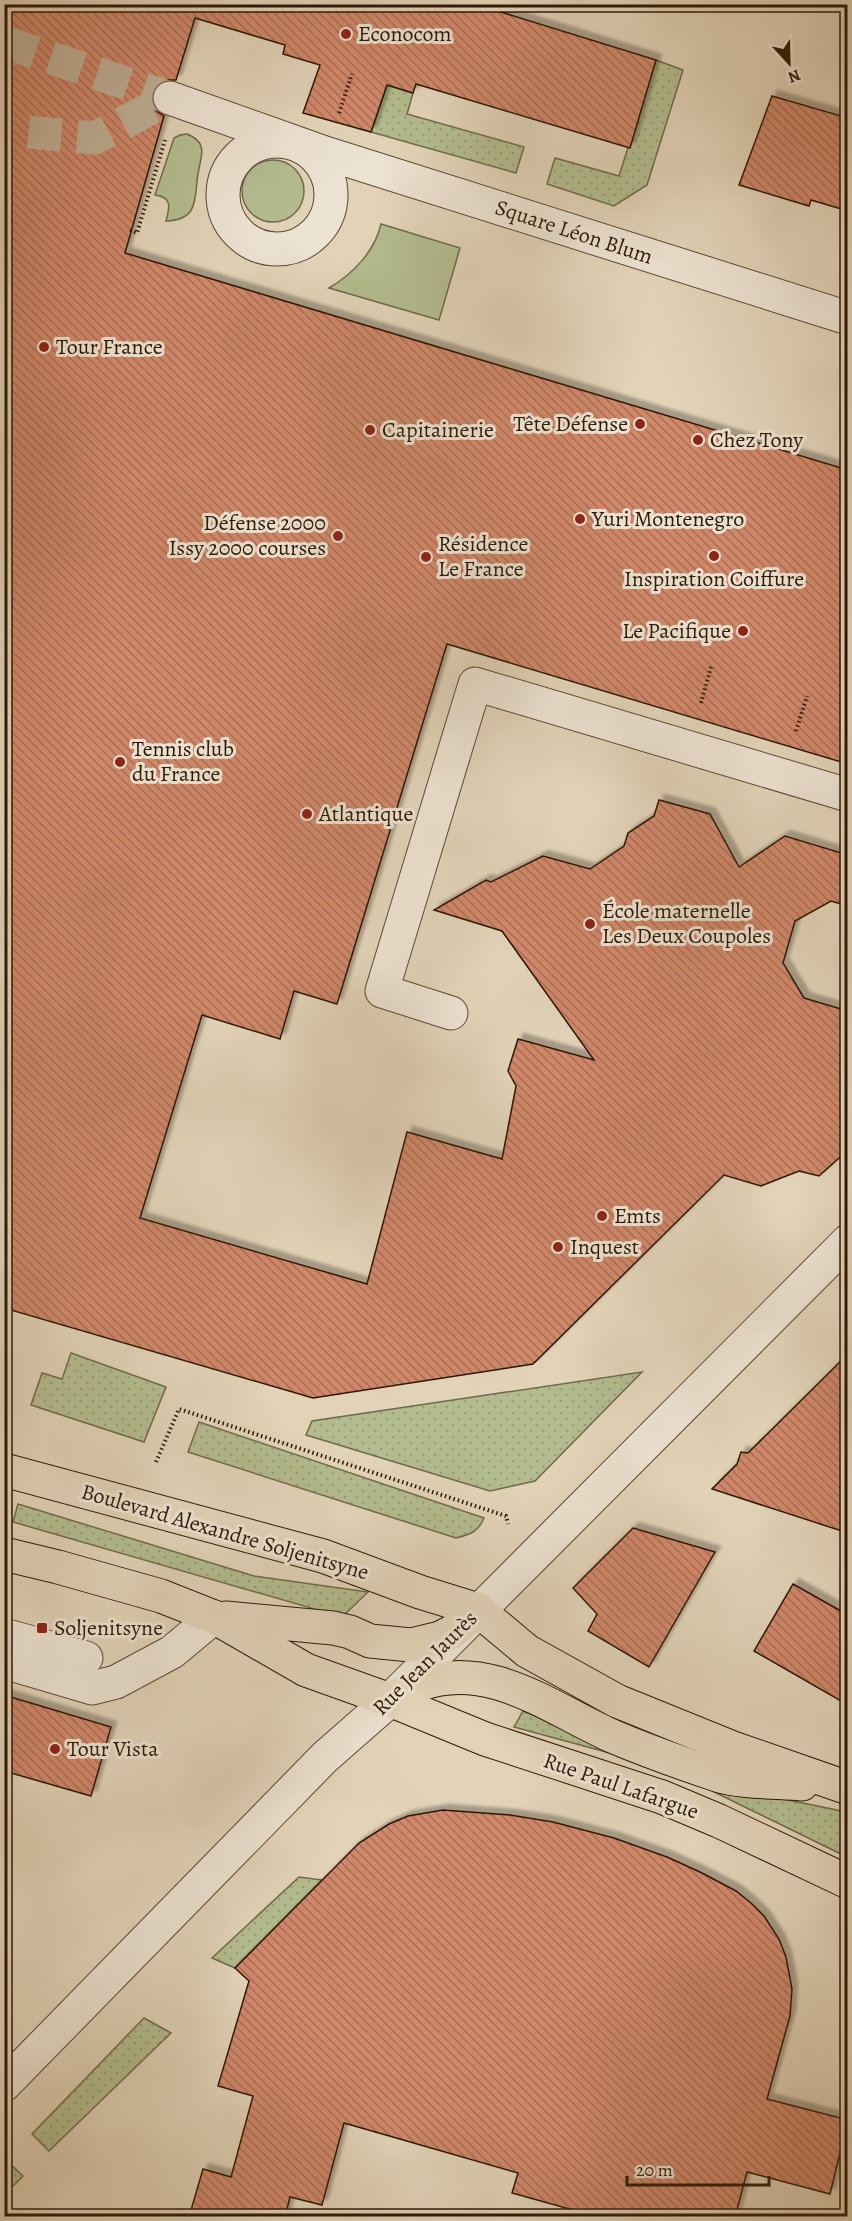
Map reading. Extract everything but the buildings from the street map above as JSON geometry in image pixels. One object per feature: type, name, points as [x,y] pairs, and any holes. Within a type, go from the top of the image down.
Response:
[{"type":"main road","name":"Boulevard Alexandre Soljenitsyne","points":[[4,1470],[323,1556],[420,1592],[478,1610]]},
{"type":"main road","points":[[4,1554],[161,1596],[214,1617],[306,1670],[390,1700],[418,1685],[434,1680],[468,1677],[485,1680],[529,1695],[613,1736],[723,1777],[848,1788]]},
{"type":"main road","points":[[214,1617],[333,1628],[350,1632],[370,1641],[411,1645],[440,1638],[452,1632],[478,1610],[527,1651],[617,1701],[733,1748],[848,1788]]},
{"type":"main road","name":"Rue Paul Lafargue","points":[[390,1700],[485,1739],[662,1797],[719,1821],[848,1882]]},
{"type":"street","name":"Square Léon Blum","points":[[173,99],[301,145],[848,318]]},
{"type":"street","points":[[451,1013],[382,991],[474,684],[848,795]]},
{"type":"street","name":"Rue Jean Jaurès","points":[[4,2085],[325,1757],[390,1700],[848,1241]]},
{"type":"street","points":[[4,1662],[92,1688],[116,1682],[172,1652],[214,1617]]},
{"type":"street","points":[[4,1635],[86,1658]]},
{"type":"path","points":[[130,230],[137,233],[173,99]]},
{"type":"path","points":[[701,703],[711,667]]},
{"type":"path","points":[[796,731],[807,696]]},
{"type":"path","points":[[156,1462],[179,1409],[506,1516],[508,1526]]},
{"type":"green space","points":[[656,60],[683,70],[647,185],[614,206],[547,184],[555,158],[619,176]]},
{"type":"green space","points":[[387,85],[413,93],[407,114],[524,147],[516,173],[371,132]]},
{"type":"green space","points":[[187,134],[199,142],[202,151],[195,199],[190,212],[185,216],[177,220],[166,221],[167,200],[155,195],[174,138]]},
{"type":"green space","points":[[273,160],[290,165],[295,169],[299,174],[304,191],[299,208],[295,213],[290,217],[273,222],[256,217],[251,213],[247,208],[242,191],[247,174],[251,169],[256,165]]},
{"type":"green space","points":[[381,224],[460,248],[439,320],[329,288],[362,261],[374,243]]},
{"type":"green space","points":[[71,1353],[166,1387],[144,1442],[31,1405],[42,1373],[62,1379]]},
{"type":"green space","points":[[642,1372],[535,1481],[490,1491],[306,1435],[312,1421]]},
{"type":"green space","points":[[199,1422],[484,1518],[473,1532],[456,1538],[188,1452]]},
{"type":"green space","points":[[18,1504],[254,1576],[368,1592],[342,1617],[13,1522]]},
{"type":"green space","points":[[523,1711],[710,1784],[847,1814],[847,1857],[708,1789],[617,1755],[514,1727]]},
{"type":"green space","points":[[299,1877],[322,1880],[235,1968],[212,1958]]},
{"type":"green space","points":[[144,2018],[171,2033],[49,2151],[32,2134]]},
{"type":"green space","points":[[4,2160],[23,2176],[5,2194]]},
{"type":"tunnel","points":[[4,42],[170,98],[95,138],[4,130]]},
{"type":"place","name":"Econocom","points":[[346,34]]},
{"type":"place","name":"Tour France","points":[[44,347]]},
{"type":"place","name":"Tête Défense","points":[[640,424]]},
{"type":"place","name":"Capitainerie","points":[[370,430]]},
{"type":"place","name":"Chez Tony","points":[[698,440]]},
{"type":"place","name":"Yuri Montenegro","points":[[580,519]]},
{"type":"place","name":"Défense 2000 Issy 2000 courses","points":[[338,536]]},
{"type":"place","name":"Inspiration Coiffure","points":[[714,556]]},
{"type":"place","name":"Résidence Le France","points":[[426,557]]},
{"type":"place","name":"Le Pacifique","points":[[743,631]]},
{"type":"place","name":"Tennis club du France","points":[[120,762]]},
{"type":"place","name":"Atlantique","points":[[307,814]]},
{"type":"place","name":"École maternelle Les Deux Coupoles","points":[[590,924]]},
{"type":"place","name":"Emts","points":[[602,1216]]},
{"type":"place","name":"Inquest","points":[[558,1247]]},
{"type":"place","name":"Soljenitsyne","points":[[42,1628]]},
{"type":"place","name":"Tour Vista","points":[[55,1749]]}]
